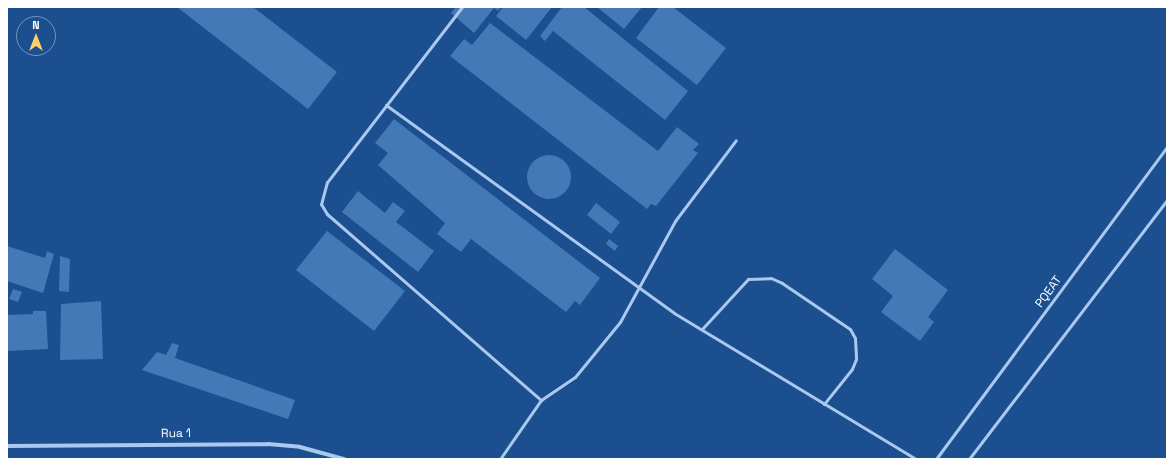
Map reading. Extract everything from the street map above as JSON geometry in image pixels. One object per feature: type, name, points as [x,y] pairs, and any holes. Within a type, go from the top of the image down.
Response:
[{"type":"street","name":"Rua 1","points":[[7,446],[260,444],[300,447],[344,459]]},
{"type":"lane","points":[[462,7],[327,182],[322,194],[323,209],[541,400]]},
{"type":"lane","points":[[386,105],[637,287],[702,330],[916,459]]},
{"type":"lane","points":[[500,459],[541,400],[575,377],[620,322],[637,287],[675,221],[736,140]]},
{"type":"lane","name":"PQEAT","points":[[936,459],[946,448],[1167,147]]},
{"type":"lane","points":[[969,459],[1167,200]]},
{"type":"lane","points":[[702,330],[748,279],[771,278],[782,283],[850,330],[855,338],[856,359],[852,369],[824,404]]},
{"type":"building","points":[[177,7],[253,7],[337,72],[308,109]]},
{"type":"building","points":[[456,7],[501,7],[498,11],[494,8],[474,33],[451,13]]},
{"type":"building","points":[[503,7],[552,7],[526,40],[496,16]]},
{"type":"building","points":[[562,7],[584,7],[688,91],[665,120],[553,31],[545,41],[540,36]]},
{"type":"building","points":[[597,7],[642,7],[624,29]]},
{"type":"building","points":[[659,7],[673,7],[726,48],[697,85],[636,38]]},
{"type":"building","points":[[490,23],[658,151],[677,127],[699,144],[693,150],[698,153],[656,206],[651,204],[647,209],[450,56],[464,39],[472,45]]},
{"type":"building","points":[[394,119],[600,278],[580,305],[575,301],[566,312],[471,239],[461,252],[437,234],[445,223],[378,165],[388,153],[375,143]]},
{"type":"building","points":[[549,155],[561,159],[567,165],[571,177],[567,189],[561,195],[549,199],[537,195],[531,189],[527,177],[531,165],[537,159]]},
{"type":"building","points":[[358,191],[385,213],[393,202],[405,211],[396,222],[434,251],[418,272],[342,212]]},
{"type":"building","points":[[596,203],[620,222],[611,234],[587,215]]},
{"type":"building","points":[[327,231],[405,291],[374,331],[296,270]]},
{"type":"building","points":[[609,239],[618,246],[615,251],[606,244]]},
{"type":"building","points":[[7,246],[45,258],[47,251],[54,254],[43,293],[7,281]]},
{"type":"building","points":[[895,249],[948,290],[928,317],[934,322],[920,341],[881,312],[893,296],[872,279]]},
{"type":"building","points":[[60,256],[70,259],[69,292],[59,291]]},
{"type":"building","points":[[13,289],[22,292],[18,302],[9,299]]},
{"type":"building","points":[[101,301],[103,359],[60,360],[61,304]]},
{"type":"building","points":[[33,311],[46,311],[48,349],[7,351],[7,315],[33,314]]},
{"type":"building","points":[[172,343],[179,345],[175,358],[295,400],[288,419],[142,370],[157,352],[166,355]]}]
